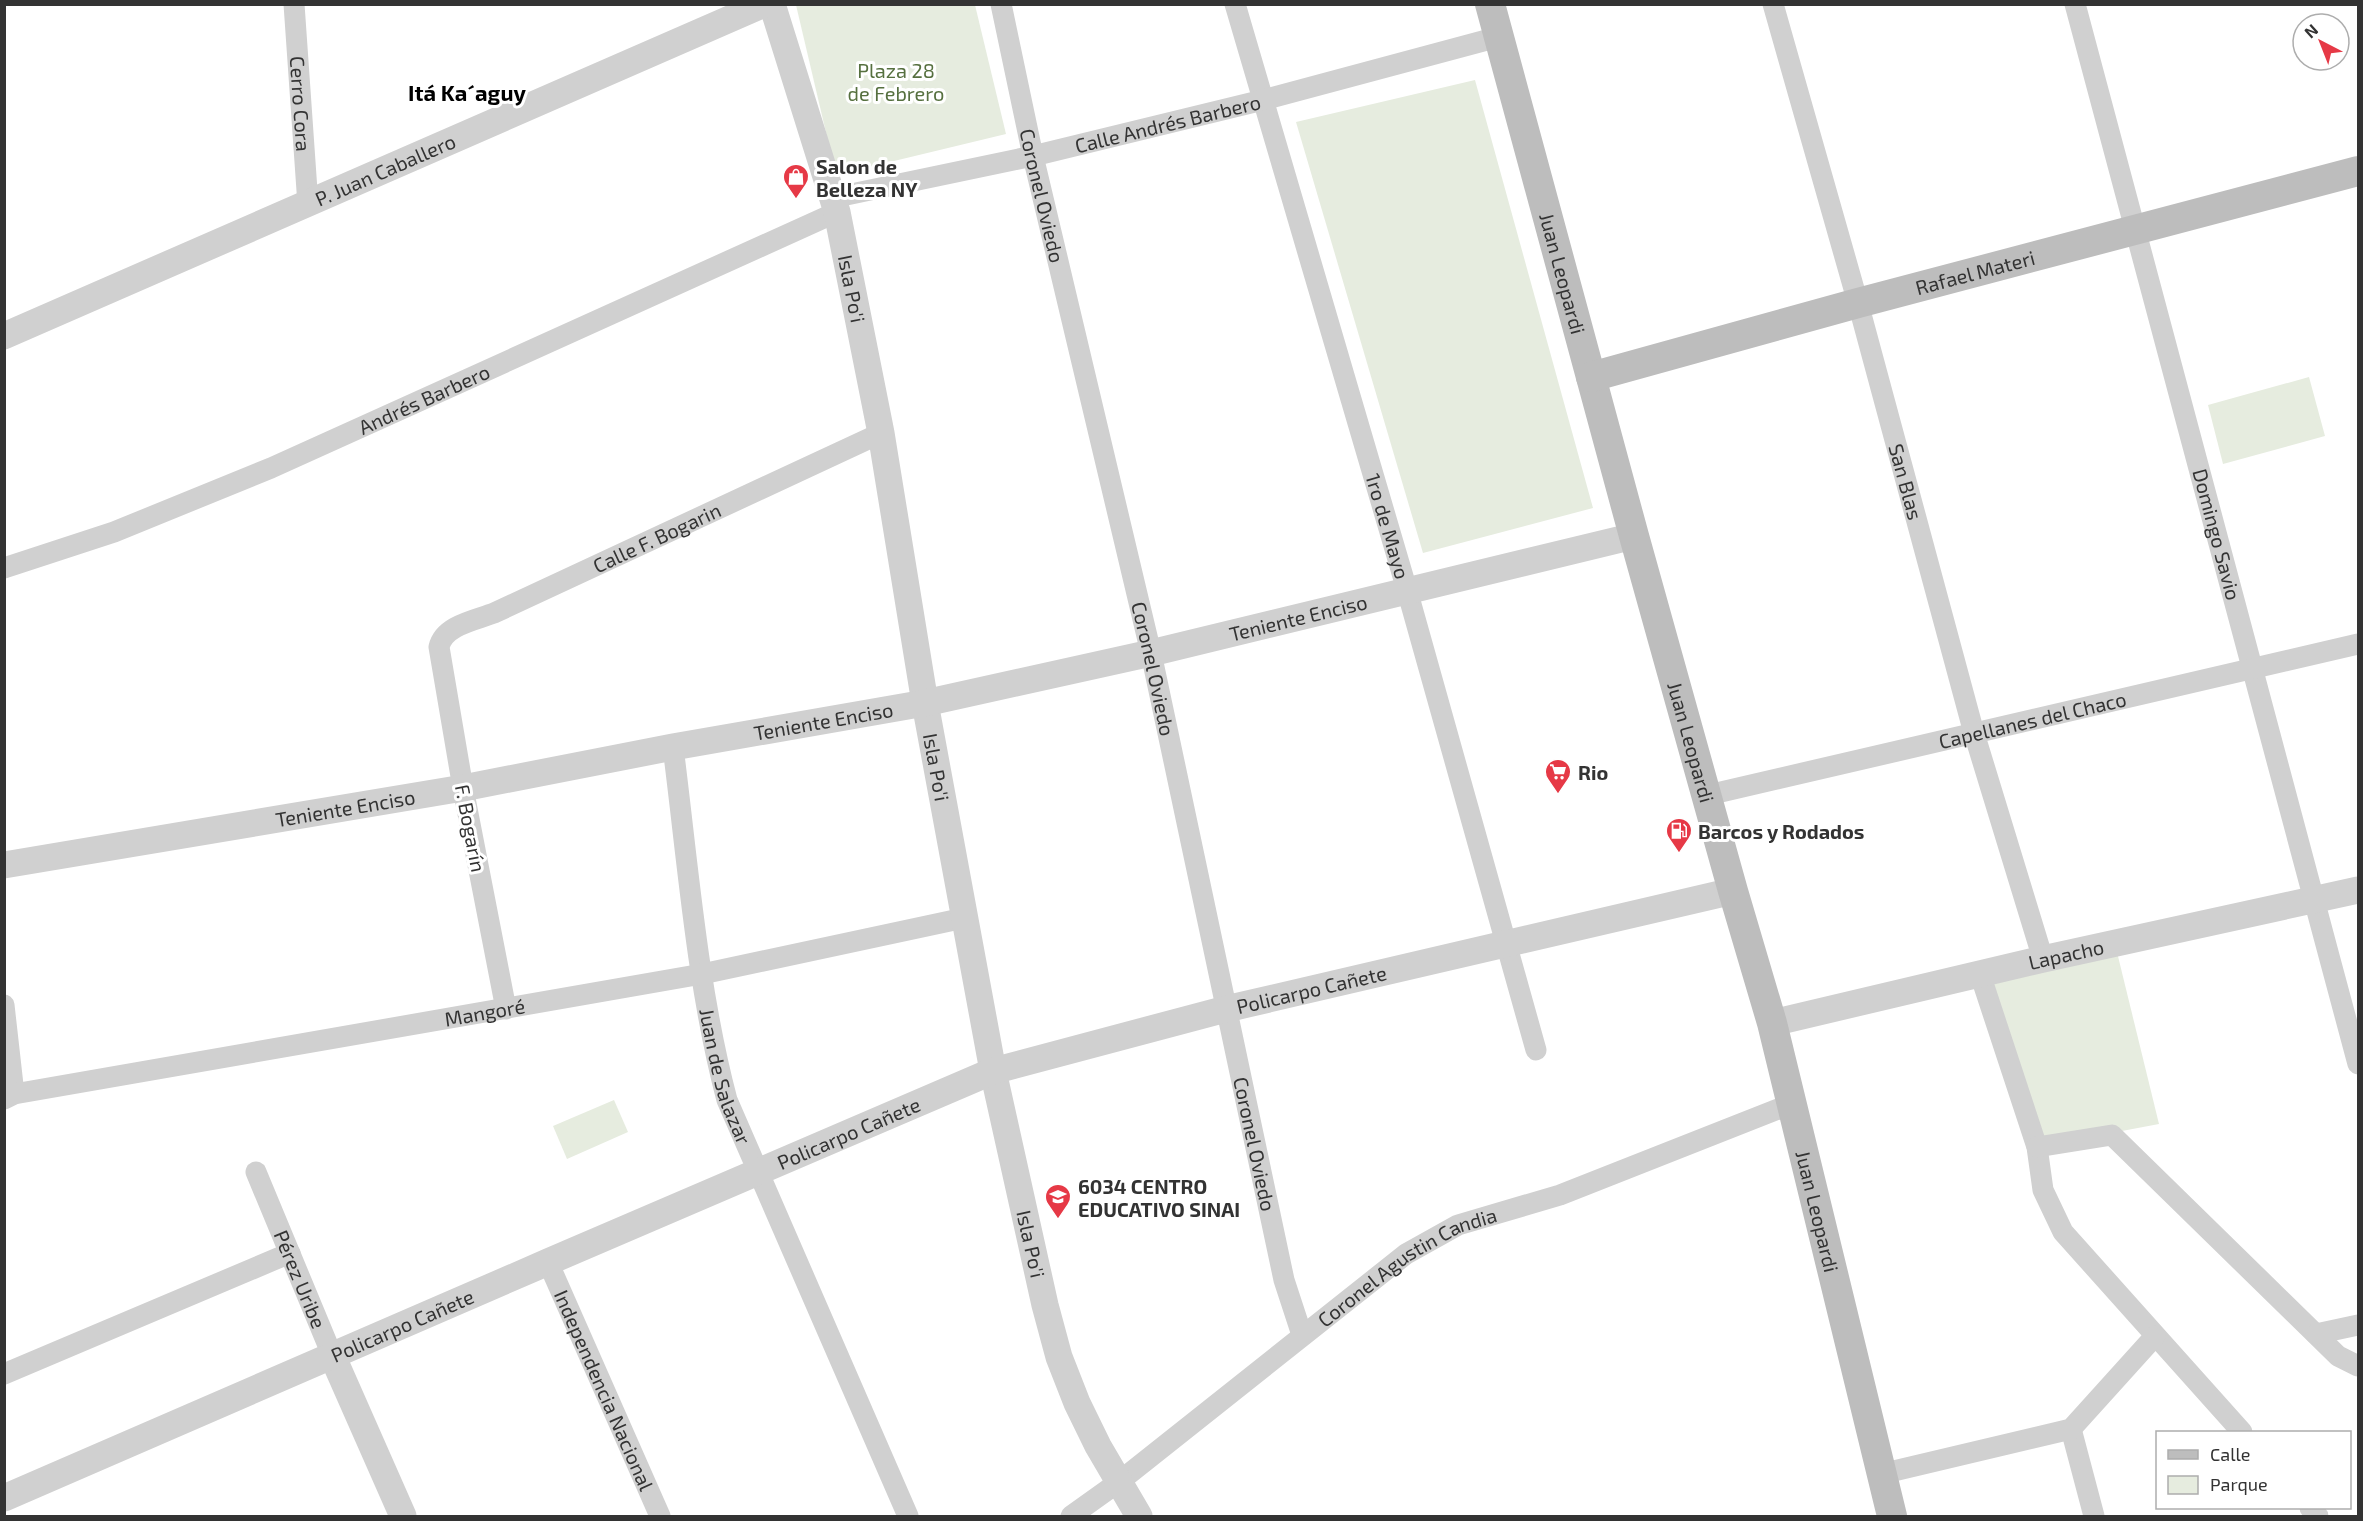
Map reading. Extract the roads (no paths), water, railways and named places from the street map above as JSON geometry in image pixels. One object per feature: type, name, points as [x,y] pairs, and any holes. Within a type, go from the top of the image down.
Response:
[{"type":"main road","name":"Juan Leopardi","points":[[1490,4],[1634,536],[1772,1023],[1892,1516]]},
{"type":"main road","name":"Rafael Materi","points":[[1591,377],[1858,303],[2358,171]]},
{"type":"street","name":"Cerro Cora","points":[[294,4],[308,205]]},
{"type":"street","name":"P. Juan Caballero","points":[[4,336],[764,4]]},
{"type":"street","name":"Isla Po'i","points":[[772,4],[834,205],[881,433],[925,703],[993,1071],[1059,1357],[1098,1446],[1139,1516]]},
{"type":"street","name":"Coronel Oviedo","points":[[1001,4],[1033,156],[1151,653],[1284,1280],[1302,1335]]},
{"type":"street","name":"1ro de Mayo","points":[[1235,4],[1407,590],[1536,1050]]},
{"type":"street","name":"San Blas","points":[[1773,4],[1858,303],[1974,733],[2043,959]]},
{"type":"street","name":"Domingo Savio","points":[[2075,4],[2137,229],[2251,668],[2358,1064]]},
{"type":"street","name":"Calle Andrés Barbero","points":[[834,205],[1263,100],[1498,37]]},
{"type":"street","name":"Andrés Barbero","points":[[4,568],[114,532],[271,468],[834,205]]},
{"type":"street","name":"Calle F. Bogarin","points":[[440,646],[443,637],[451,630],[494,613],[881,433]]},
{"type":"street","name":"Teniente Enciso","points":[[4,865],[463,788],[673,747],[925,703],[1151,653],[1634,536]]},
{"type":"street","name":"Capellanes del Chaco","points":[[1708,795],[2358,644]]},
{"type":"street","name":"F. Bogarín","points":[[440,646],[463,788],[506,1009]]},
{"type":"street","name":"Juan de Salazar","points":[[673,747],[702,974],[718,1069],[727,1100],[908,1516]]},
{"type":"street","name":"Lapacho","points":[[1772,1023],[2043,959],[2358,890]]},
{"type":"street","name":"Policarpo Cañete","points":[[4,1498],[993,1071],[1226,1009],[1733,891]]},
{"type":"street","name":"Mangoré","points":[[9,1097],[702,974],[964,918]]},
{"type":"street","points":[[1980,974],[2037,1147],[2043,1190],[2063,1232],[2241,1431]]},
{"type":"street","points":[[4,1005],[9,1097]]},
{"type":"street","name":"Coronel Agustin Candia","points":[[1071,1516],[1120,1481],[1406,1254],[1458,1225],[1560,1195],[1791,1104]]},
{"type":"street","points":[[2037,1147],[2112,1135],[2338,1356],[2358,1366]]},
{"type":"street","name":"Pérez Uribe","points":[[256,1172],[332,1355],[403,1516]]},
{"type":"street","points":[[4,1374],[290,1253]]},
{"type":"street","name":"Independencia Nacional","points":[[548,1262],[660,1516]]},
{"type":"street","points":[[2316,1334],[2358,1325]]},
{"type":"street","points":[[1881,1474],[2071,1428],[2155,1336]]},
{"type":"street","points":[[2071,1428],[2094,1516]]},
{"type":"place","name":"Salon de Belleza NY","points":[[796,200]]},
{"type":"place","name":"Rio","points":[[1558,795]]},
{"type":"place","name":"Barcos y Rodados","points":[[1679,854]]},
{"type":"place","name":"6034 CENTRO EDUCATIVO SINAI","points":[[1058,1220]]},
{"type":"district","name":"Itá Ka´aguy","points":[[467,92]]},
{"type":"park label","name":"Plaza 28 de Febrero","points":[[896,82]]}]
